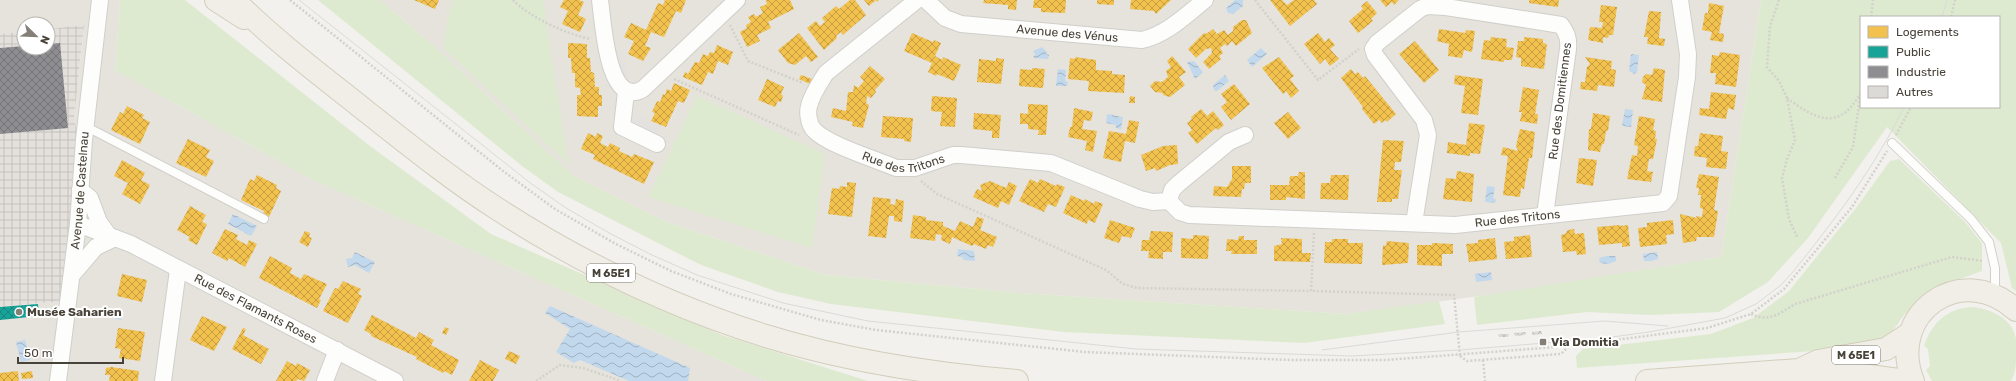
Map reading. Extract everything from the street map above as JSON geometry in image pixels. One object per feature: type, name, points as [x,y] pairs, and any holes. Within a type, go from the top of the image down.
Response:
[{"type":"main road","name":"M 65E1","points":[[216,0],[265,31],[452,178],[530,230],[578,257],[619,277],[718,319],[765,336],[807,347],[910,369],[1017,381]]},
{"type":"main road","name":"M 65E1","points":[[234,0],[265,31]]},
{"type":"main road","points":[[1913,381],[1907,359],[1909,334],[1922,311],[1943,295],[1969,290],[1982,291],[1995,294],[2016,310]]},
{"type":"main road","name":"M 65E1","points":[[1799,370],[1818,361],[1886,349],[1909,334]]},
{"type":"main road","name":"M 65E1","points":[[1647,381],[1799,370],[1819,376],[1862,374],[1906,381]]},
{"type":"street","name":"Avenue de Castelnau","points":[[58,381],[72,276],[85,126],[100,0]]},
{"type":"street","points":[[600,0],[606,41],[614,76],[619,85],[626,92],[637,93],[737,0]]},
{"type":"street","points":[[822,138],[813,129],[810,120],[809,107],[816,89],[826,73],[917,0]]},
{"type":"street","name":"Avenue des Vénus","points":[[926,0],[945,18],[961,24],[1142,40],[1152,38],[1167,30],[1205,0]]},
{"type":"street","name":"Rue des Tritons","points":[[822,138],[896,168],[907,169],[953,155],[1051,163],[1140,199],[1153,202],[1169,201],[1180,212],[1189,215],[1314,221],[1456,225],[1660,204],[1668,198],[1687,78],[1688,54],[1680,0]]},
{"type":"street","name":"Rue des Domitiennes","points":[[1373,49],[1415,12],[1427,6],[1446,7],[1560,25],[1566,31],[1569,39],[1544,215]]},
{"type":"street","points":[[1373,49],[1374,55],[1424,120],[1427,127],[1428,135],[1414,223]]},
{"type":"street","points":[[626,92],[622,127],[657,144]]},
{"type":"street","points":[[1169,201],[1172,190],[1178,184],[1229,142],[1245,136]]},
{"type":"street","points":[[72,276],[96,247],[112,237],[99,222],[90,198],[80,190]]},
{"type":"street","points":[[77,230],[84,243],[96,247]]},
{"type":"street","name":"Rue des Flamants Roses","points":[[77,230],[112,237],[131,244],[178,270],[395,381]]},
{"type":"street","points":[[164,381],[178,270]]},
{"type":"street","points":[[325,381],[337,350]]},
{"type":"lane","points":[[85,126],[264,219]]},
{"type":"lane","points":[[1892,143],[1971,218],[1989,242],[1994,262],[1995,294]]},
{"type":"path","points":[[290,0],[503,171],[555,209],[614,243],[671,271],[731,294],[821,320],[876,330],[1084,352],[1291,360],[1386,360],[1460,356],[1569,346],[1707,328],[1751,314],[1784,289],[1852,207],[1892,143],[1910,108]]},
{"type":"path","points":[[513,0],[521,8],[550,24],[584,38],[606,41]]},
{"type":"path","points":[[1255,0],[1318,80],[1358,48],[1373,49]]},
{"type":"path","points":[[1779,0],[1770,26],[1766,67],[1779,81],[1787,98],[1795,140],[1787,159],[1782,178],[1789,219],[1797,237]]},
{"type":"path","points":[[1871,16],[1874,0]]},
{"type":"path","points":[[1951,16],[1955,0]]},
{"type":"path","points":[[724,11],[748,61],[816,89]]},
{"type":"path","points":[[659,72],[806,138],[822,138]]},
{"type":"path","points":[[1787,98],[1806,112],[1823,119],[1840,115],[1853,106],[1860,94]]},
{"type":"path","points":[[1835,178],[1853,147],[1860,99]]},
{"type":"path","points":[[907,169],[937,194],[1106,270],[1123,284],[1137,288],[1454,295],[1460,356],[1467,361],[1561,354],[1569,346]]},
{"type":"path","points":[[1311,291],[1314,221]]},
{"type":"path","points":[[1751,314],[1759,318],[1773,317],[1795,304],[1952,257],[1994,262]]},
{"type":"path","points":[[1483,360],[1485,381]]},
{"type":"path","points":[[536,381],[560,365],[583,368],[621,381]]},
{"type":"shaded area","points":[[0,0],[120,0],[115,70],[311,179],[767,381],[0,381],[0,307],[74,300],[74,118],[84,26],[56,28],[56,16],[16,16],[16,32],[0,34]]},
{"type":"shaded area","points":[[380,0],[1761,0],[1721,257],[1495,294],[1346,314],[1020,293],[826,275],[666,222],[574,176],[436,48]]},
{"type":"shaded area","points":[[84,25],[74,118],[82,158],[74,300],[0,307],[0,34],[16,32],[16,56],[56,56],[56,28]]},
{"type":"shaded area","points":[[611,48],[624,53],[629,76],[618,72]]},
{"type":"shaded area","points":[[638,115],[662,126],[657,138],[632,127]]},
{"type":"green space","points":[[120,0],[185,0],[370,146],[491,234],[722,335],[868,381],[767,381],[311,179],[115,70]]},
{"type":"green space","points":[[318,0],[380,0],[436,48],[574,176],[666,222],[826,275],[1020,293],[1346,314],[1439,301],[1445,324],[1304,343],[1064,332],[831,304],[778,292],[701,265],[558,192],[522,166]]},
{"type":"green space","points":[[453,0],[543,0],[568,164],[444,49],[447,21]]},
{"type":"green space","points":[[1761,0],[2016,0],[2016,291],[2012,288],[2001,243],[1887,127],[1808,238],[1768,282],[1719,312],[1650,315],[1587,312],[1477,325],[1474,297],[1721,257]]},
{"type":"green space","points":[[697,96],[825,154],[812,248],[648,197]]},
{"type":"green space","points":[[1899,159],[1965,222],[1982,243],[1982,271],[1949,283],[1914,306],[1904,315],[1890,335],[1869,343],[1842,349],[1577,368],[1576,356],[1583,349],[1711,334],[1753,318],[1789,291],[1856,208],[1890,161]]},
{"type":"green space","points":[[1971,307],[1985,309],[1999,316],[2010,325],[2014,332],[2016,339],[2016,365],[2011,381],[1932,381],[1926,370],[1930,366],[1928,349],[1924,346],[1931,330],[1947,314],[1962,308]]},
{"type":"water","points":[[1235,0],[1243,0],[1243,6],[1233,14],[1228,13],[1226,8]]},
{"type":"water","points":[[1042,47],[1047,52],[1046,54],[1049,55],[1048,59],[1033,58],[1035,54],[1033,51]]},
{"type":"water","points":[[1261,48],[1267,54],[1252,67],[1247,60]]},
{"type":"water","points":[[1631,54],[1639,55],[1637,72],[1634,74],[1629,71]]},
{"type":"water","points":[[1194,61],[1203,72],[1195,79],[1187,62]]},
{"type":"water","points":[[1058,69],[1066,70],[1065,81],[1068,82],[1067,86],[1056,86]]},
{"type":"water","points":[[1225,75],[1229,81],[1217,91],[1214,90],[1213,85]]},
{"type":"water","points":[[1625,109],[1633,110],[1631,127],[1622,126]]},
{"type":"water","points":[[1107,114],[1123,117],[1121,129],[1116,128],[1116,125],[1106,123]]},
{"type":"water","points":[[1487,186],[1495,187],[1493,198],[1496,200],[1495,203],[1485,202]]},
{"type":"water","points":[[233,214],[257,226],[251,236],[228,224]]},
{"type":"water","points":[[958,249],[974,251],[975,261],[964,260],[962,257],[957,256]]},
{"type":"water","points":[[355,252],[375,262],[369,273],[355,265],[348,267],[346,259],[352,258]]},
{"type":"water","points":[[1657,252],[1658,259],[1644,261],[1643,254]]},
{"type":"water","points":[[1616,256],[1616,261],[1608,264],[1600,263],[1599,258]]},
{"type":"water","points":[[1491,272],[1492,280],[1476,282],[1475,274]]},
{"type":"water","points":[[550,306],[690,368],[688,381],[629,381],[580,360],[574,363],[556,352],[570,329],[545,313]]},
{"type":"water","points":[[105,307],[123,311],[121,320],[103,315]]},
{"type":"water","points":[[25,340],[30,360],[21,362],[16,342]]},
{"type":"building: Logements","points":[[414,0],[439,0],[435,9]]},
{"type":"building: Logements","points":[[564,0],[579,0],[584,2],[578,15],[586,19],[580,32],[562,24],[568,11],[560,7]]},
{"type":"building: Logements","points":[[665,0],[686,0],[681,13],[676,11],[664,37],[651,32],[645,46],[651,48],[643,61],[628,54],[634,41],[624,37],[631,23],[646,30],[658,3],[663,5]]},
{"type":"building: Logements","points":[[766,0],[790,0],[794,9],[768,22],[771,28],[757,35],[760,41],[747,47],[740,32],[747,28],[746,25],[751,22],[748,17],[754,14],[756,17],[763,13],[760,7],[767,4]]},
{"type":"building: Logements","points":[[850,0],[855,0],[866,15],[843,35],[841,32],[836,36],[837,38],[824,50],[807,28],[816,21],[820,26],[825,22],[822,18],[836,6],[839,9]]},
{"type":"building: Logements","points":[[864,0],[876,0],[869,6]]},
{"type":"building: Logements","points":[[984,0],[1017,0],[1016,10],[1008,9],[1008,5],[983,3]]},
{"type":"building: Logements","points":[[1034,0],[1066,0],[1065,13],[1041,12],[1041,8],[1033,8]]},
{"type":"building: Logements","points":[[1097,0],[1114,0],[1114,5],[1097,4]]},
{"type":"building: Logements","points":[[1131,0],[1171,0],[1156,14],[1154,11],[1130,9]]},
{"type":"building: Logements","points":[[1270,0],[1282,0],[1287,5],[1294,0],[1314,0],[1317,4],[1290,26]]},
{"type":"building: Logements","points":[[1380,0],[1399,0],[1394,5],[1392,2],[1386,7]]},
{"type":"building: Logements","points":[[1529,0],[1559,0],[1558,7],[1529,3]]},
{"type":"building: Logements","points":[[1367,1],[1377,13],[1371,19],[1373,21],[1358,33],[1349,21],[1363,9],[1361,6]]},
{"type":"building: Logements","points":[[1709,3],[1724,6],[1719,33],[1724,34],[1723,42],[1710,40],[1712,32],[1702,30],[1705,13],[1708,13]]},
{"type":"building: Logements","points":[[1601,5],[1617,7],[1613,35],[1609,35],[1608,38],[1603,37],[1603,43],[1588,40],[1590,27],[1602,28],[1603,22],[1599,22]]},
{"type":"building: Logements","points":[[1649,11],[1661,12],[1659,38],[1665,39],[1664,46],[1647,44],[1648,37],[1644,37]]},
{"type":"building: Logements","points":[[1242,20],[1246,20],[1252,33],[1236,46],[1232,41],[1227,46],[1225,44],[1220,48],[1223,53],[1219,56],[1221,59],[1209,69],[1203,62],[1212,53],[1211,48],[1206,49],[1196,58],[1188,49],[1204,33],[1206,34],[1213,29],[1217,34],[1224,30],[1228,35],[1233,31],[1233,27]]},
{"type":"building: Logements","points":[[1439,29],[1465,33],[1466,30],[1475,31],[1472,52],[1464,50],[1462,58],[1448,56],[1449,44],[1437,41]]},
{"type":"building: Logements","points":[[799,33],[818,57],[811,62],[806,56],[795,65],[788,63],[778,50]]},
{"type":"building: Logements","points":[[912,33],[933,42],[934,40],[941,43],[935,56],[942,60],[943,57],[961,65],[954,81],[928,72],[932,63],[904,51]]},
{"type":"building: Logements","points":[[1318,33],[1325,42],[1329,38],[1335,45],[1330,49],[1339,59],[1330,66],[1325,59],[1320,64],[1304,44]]},
{"type":"building: Logements","points":[[1491,37],[1507,39],[1506,47],[1514,48],[1512,60],[1504,60],[1504,62],[1481,59],[1484,40],[1490,41]]},
{"type":"building: Logements","points":[[1524,37],[1543,39],[1543,43],[1547,44],[1544,69],[1521,66],[1521,58],[1516,57],[1518,41],[1524,41]]},
{"type":"building: Logements","points":[[1415,41],[1439,70],[1424,83],[1399,54]]},
{"type":"building: Logements","points":[[568,43],[587,44],[587,58],[590,58],[591,72],[594,73],[595,87],[599,87],[599,95],[602,95],[602,106],[598,106],[598,117],[577,116],[577,95],[581,95],[580,88],[575,87],[575,73],[572,73],[571,58],[568,58]]},
{"type":"building: Logements","points":[[717,45],[733,52],[728,65],[718,61],[713,74],[708,72],[702,85],[683,77],[685,72],[688,74],[695,62],[699,63],[703,54],[708,56],[710,52],[714,53]]},
{"type":"building: Logements","points":[[1720,52],[1740,55],[1736,87],[1715,84],[1716,73],[1710,73],[1712,55],[1719,56]]},
{"type":"building: Logements","points":[[1172,56],[1186,72],[1179,77],[1185,85],[1170,97],[1163,95],[1163,93],[1155,92],[1150,86],[1155,81],[1162,82],[1168,77],[1166,71],[1171,67],[1167,61]]},
{"type":"building: Logements","points":[[1075,57],[1096,60],[1096,70],[1112,71],[1112,74],[1125,75],[1124,93],[1088,91],[1089,81],[1068,79],[1070,58],[1075,59]]},
{"type":"building: Logements","points":[[1279,57],[1294,76],[1290,79],[1299,91],[1291,98],[1286,91],[1283,94],[1262,68]]},
{"type":"building: Logements","points":[[1585,57],[1612,61],[1611,69],[1616,70],[1614,87],[1598,85],[1597,91],[1580,89],[1581,82],[1585,82],[1587,67],[1590,64]]},
{"type":"building: Logements","points":[[996,58],[1004,59],[1001,84],[977,82],[979,59],[996,61]]},
{"type":"building: Logements","points":[[870,66],[885,79],[875,90],[876,92],[871,98],[867,96],[866,103],[869,105],[863,128],[852,126],[853,122],[831,117],[833,108],[846,111],[848,92],[853,92],[854,85],[858,88],[864,81],[860,77]]},
{"type":"building: Logements","points":[[1032,68],[1045,69],[1043,88],[1019,86],[1020,69],[1032,70]]},
{"type":"building: Logements","points":[[1654,68],[1665,70],[1662,102],[1642,99],[1646,85],[1642,82],[1643,77],[1646,74],[1652,75]]},
{"type":"building: Logements","points":[[1351,69],[1355,74],[1358,72],[1363,78],[1365,76],[1396,114],[1387,122],[1385,120],[1382,123],[1379,120],[1374,124],[1362,109],[1363,107],[1341,78]]},
{"type":"building: Logements","points":[[801,75],[812,79],[810,84],[799,79]]},
{"type":"building: Logements","points":[[1455,75],[1483,79],[1478,115],[1461,113],[1465,86],[1454,84]]},
{"type":"building: Logements","points":[[767,79],[784,87],[781,94],[783,96],[781,102],[778,101],[775,107],[758,100]]},
{"type":"building: Logements","points":[[674,83],[690,90],[684,103],[678,101],[666,127],[651,121],[655,113],[652,112],[657,101],[660,102],[667,89],[671,91]]},
{"type":"building: Logements","points":[[1234,84],[1250,104],[1231,120],[1221,107],[1227,102],[1221,94]]},
{"type":"building: Logements","points":[[1523,87],[1539,90],[1535,114],[1538,114],[1537,124],[1520,121],[1522,112],[1519,112]]},
{"type":"building: Logements","points":[[1711,92],[1736,95],[1734,110],[1728,108],[1726,119],[1699,115],[1700,108],[1709,109]]},
{"type":"building: Logements","points":[[932,96],[957,98],[955,127],[940,126],[942,112],[931,111]]},
{"type":"building: Logements","points":[[1130,96],[1135,97],[1135,103],[1129,103]]},
{"type":"building: Logements","points":[[1028,104],[1048,105],[1046,135],[1038,135],[1039,130],[1028,129],[1028,124],[1020,124],[1020,113],[1028,114]]},
{"type":"building: Logements","points":[[127,106],[144,115],[142,118],[150,122],[140,144],[111,130],[120,112],[123,114]]},
{"type":"building: Logements","points":[[1074,108],[1093,112],[1091,121],[1084,120],[1082,129],[1097,131],[1093,152],[1085,150],[1087,141],[1068,137],[1070,127],[1072,127]]},
{"type":"building: Logements","points":[[1201,109],[1207,116],[1213,111],[1224,125],[1218,130],[1216,128],[1197,144],[1188,133],[1192,130],[1187,123],[1192,119],[1191,117]]},
{"type":"building: Logements","points":[[1288,112],[1301,128],[1288,139],[1274,123]]},
{"type":"building: Logements","points":[[974,113],[1001,115],[999,138],[992,138],[992,131],[973,129]]},
{"type":"building: Logements","points":[[1593,113],[1610,116],[1608,131],[1606,131],[1604,144],[1602,144],[1600,152],[1588,150],[1589,129],[1591,129]]},
{"type":"building: Logements","points":[[883,116],[913,118],[911,142],[904,141],[904,139],[881,137]]},
{"type":"building: Logements","points":[[1639,116],[1655,119],[1653,130],[1656,131],[1655,139],[1657,139],[1653,159],[1649,159],[1647,171],[1653,172],[1651,182],[1627,179],[1632,155],[1637,156],[1638,146],[1634,145]]},
{"type":"building: Logements","points":[[1129,120],[1139,122],[1135,143],[1125,141],[1121,162],[1103,158],[1109,131],[1126,134]]},
{"type":"building: Logements","points":[[1469,123],[1485,125],[1480,154],[1470,153],[1470,156],[1447,153],[1448,142],[1466,145]]},
{"type":"building: Logements","points":[[1520,129],[1535,132],[1532,158],[1529,158],[1524,189],[1521,188],[1520,197],[1503,195],[1508,156],[1501,155],[1503,147],[1518,151],[1516,146]]},
{"type":"building: Logements","points":[[588,133],[596,137],[597,133],[603,136],[600,143],[608,147],[610,143],[620,148],[619,151],[632,157],[634,154],[654,162],[644,184],[593,159],[595,155],[581,149]]},
{"type":"building: Logements","points":[[1700,133],[1723,136],[1721,151],[1728,152],[1726,169],[1706,167],[1707,158],[1694,156],[1695,146],[1698,146]]},
{"type":"building: Logements","points":[[188,139],[210,150],[206,157],[214,161],[206,177],[176,163]]},
{"type":"building: Logements","points":[[1383,140],[1404,141],[1401,162],[1395,162],[1394,170],[1402,170],[1398,199],[1392,199],[1392,202],[1377,202]]},
{"type":"building: Logements","points":[[1177,145],[1178,164],[1170,165],[1156,171],[1155,168],[1146,171],[1141,155],[1163,146]]},
{"type":"building: Logements","points":[[1579,158],[1597,160],[1593,186],[1576,183]]},
{"type":"building: Logements","points":[[122,160],[145,173],[141,180],[150,185],[140,204],[122,194],[128,183],[114,176]]},
{"type":"building: Logements","points":[[1232,166],[1251,166],[1251,183],[1245,183],[1244,189],[1242,189],[1241,197],[1213,196],[1214,186],[1227,187],[1232,179]]},
{"type":"building: Logements","points":[[1457,171],[1474,174],[1472,202],[1443,199],[1446,178],[1456,179]]},
{"type":"building: Logements","points":[[1299,172],[1305,172],[1305,199],[1286,197],[1286,200],[1270,200],[1270,185],[1289,185],[1290,176],[1298,176]]},
{"type":"building: Logements","points":[[1699,174],[1719,177],[1714,210],[1718,211],[1714,237],[1697,237],[1696,241],[1683,243],[1680,214],[1697,218],[1696,216],[1702,217],[1703,209],[1700,208],[1701,195],[1698,195],[1699,188],[1696,188]]},
{"type":"building: Logements","points":[[257,175],[277,185],[276,188],[281,191],[269,217],[263,214],[264,211],[241,200],[250,179],[254,181]]},
{"type":"building: Logements","points":[[1331,175],[1349,175],[1348,200],[1320,199],[1321,183],[1330,183]]},
{"type":"building: Logements","points":[[1030,179],[1038,183],[1040,179],[1056,186],[1057,184],[1065,187],[1056,207],[1048,204],[1044,212],[1019,201]]},
{"type":"building: Logements","points":[[990,181],[1006,188],[1009,182],[1017,186],[1009,205],[1001,201],[998,208],[973,197],[977,189],[982,191],[980,185]]},
{"type":"building: Logements","points":[[847,182],[856,183],[852,217],[828,214],[832,188],[839,189],[840,186],[847,187]]},
{"type":"building: Logements","points":[[1071,195],[1084,201],[1085,199],[1094,204],[1095,201],[1103,204],[1095,223],[1088,220],[1087,224],[1063,213]]},
{"type":"building: Logements","points":[[873,197],[891,199],[890,204],[895,205],[896,199],[904,201],[902,222],[894,221],[894,216],[889,216],[886,238],[868,236]]},
{"type":"building: Logements","points":[[190,206],[206,215],[202,222],[207,224],[197,245],[188,240],[190,237],[177,230]]},
{"type":"building: Logements","points":[[913,215],[926,217],[926,220],[943,222],[943,226],[955,231],[960,221],[973,227],[977,217],[984,219],[980,230],[997,237],[993,247],[988,245],[986,249],[974,244],[972,246],[952,237],[950,244],[941,240],[942,235],[936,234],[935,241],[910,238]]},
{"type":"building: Logements","points":[[1110,220],[1135,228],[1131,238],[1122,236],[1119,243],[1104,238]]},
{"type":"building: Logements","points":[[1673,220],[1674,234],[1666,235],[1667,244],[1640,247],[1638,228],[1647,227],[1647,223]]},
{"type":"building: Logements","points":[[1628,225],[1630,246],[1622,247],[1622,243],[1599,245],[1597,227]]},
{"type":"building: Logements","points":[[225,229],[238,235],[236,239],[247,245],[249,240],[257,244],[245,267],[229,258],[227,261],[212,253]]},
{"type":"building: Logements","points":[[1574,229],[1575,234],[1584,233],[1586,254],[1577,255],[1576,251],[1563,252],[1561,235],[1565,234],[1568,230]]},
{"type":"building: Logements","points":[[305,231],[310,233],[309,237],[312,238],[308,247],[299,242]]},
{"type":"building: Logements","points":[[1151,231],[1173,232],[1172,252],[1163,252],[1163,259],[1148,258],[1149,251],[1141,251],[1142,240],[1149,240]]},
{"type":"building: Logements","points":[[1193,235],[1209,236],[1208,259],[1181,258],[1181,238],[1193,239]]},
{"type":"building: Logements","points":[[1530,235],[1532,257],[1506,259],[1504,242],[1514,241],[1514,237]]},
{"type":"building: Logements","points":[[1239,236],[1244,236],[1244,240],[1257,240],[1257,254],[1231,254],[1232,251],[1226,251],[1227,239],[1238,240]]},
{"type":"building: Logements","points":[[1281,238],[1302,239],[1302,253],[1311,253],[1310,262],[1274,261],[1274,246],[1282,244]]},
{"type":"building: Logements","points":[[1495,238],[1497,259],[1469,262],[1466,244],[1478,243],[1478,240]]},
{"type":"building: Logements","points":[[1332,239],[1348,239],[1348,243],[1363,243],[1362,264],[1324,263],[1325,242],[1332,242]]},
{"type":"building: Logements","points":[[1387,241],[1409,243],[1408,263],[1382,265],[1383,245],[1386,246]]},
{"type":"building: Logements","points":[[1432,243],[1453,244],[1453,254],[1442,254],[1442,266],[1417,265],[1417,245],[1432,245]]},
{"type":"building: Logements","points":[[270,256],[292,268],[290,273],[301,279],[304,274],[327,284],[319,299],[321,300],[317,308],[259,278]]},
{"type":"building: Logements","points":[[122,274],[147,280],[142,302],[117,296]]},
{"type":"building: Logements","points":[[343,281],[361,289],[358,294],[362,296],[348,323],[323,311],[335,288],[338,289]]},
{"type":"building: Logements","points":[[372,315],[416,338],[419,332],[434,340],[431,345],[459,360],[452,375],[444,371],[443,373],[416,359],[417,357],[371,336],[371,334],[364,330]]},
{"type":"building: Logements","points":[[202,316],[227,327],[214,351],[190,340]]},
{"type":"building: Logements","points":[[445,327],[449,329],[446,335],[442,333]]},
{"type":"building: Logements","points":[[118,328],[145,332],[140,361],[119,358],[121,349],[115,348]]},
{"type":"building: Logements","points":[[243,328],[246,329],[243,335],[269,349],[261,364],[232,349]]},
{"type":"building: Logements","points":[[509,351],[520,356],[516,364],[505,359]]},
{"type":"building: Logements","points":[[480,360],[499,370],[493,381],[469,381]]},
{"type":"building: Logements","points":[[287,361],[296,366],[297,363],[310,370],[304,381],[298,379],[296,381],[276,381]]},
{"type":"building: Logements","points":[[111,367],[139,371],[138,381],[109,381],[110,375],[105,375],[106,368]]},
{"type":"building: Logements","points":[[18,371],[19,381],[0,381],[0,373]]},
{"type":"building: Logements","points":[[32,371],[33,378],[22,379],[21,373]]},
{"type":"building: Public","name":"Musée Saharien","points":[[38,304],[39,316],[0,320],[0,307]]},
{"type":"building: Industrie","points":[[56,43],[60,43],[68,128],[0,134],[0,48],[16,47],[16,56],[56,56]]},
{"type":"building: Autres","points":[[1541,331],[1542,334],[1532,335],[1532,332]]},
{"type":"building: Autres","points":[[1526,332],[1525,335],[1515,336],[1514,333]]},
{"type":"building: Autres","points":[[1498,334],[1509,334],[1508,337],[1499,337]]},
{"type":"tram line","points":[[299,0],[529,182],[566,208],[611,234],[652,255],[697,275],[783,303],[868,321],[1136,349],[1352,356],[1460,350],[1605,338],[1649,332],[1725,318],[1756,304],[1781,285],[1792,273],[1853,193],[1880,151],[1904,108]]},
{"type":"tram line","points":[[1942,16],[1947,0]]},
{"type":"tram line","points":[[1322,350],[1459,332],[1605,321],[1668,326]]},
{"type":"place","name":"Musée Saharien","points":[[19,312]]},
{"type":"place","name":"Via Domitia","points":[[1543,342]]}]
